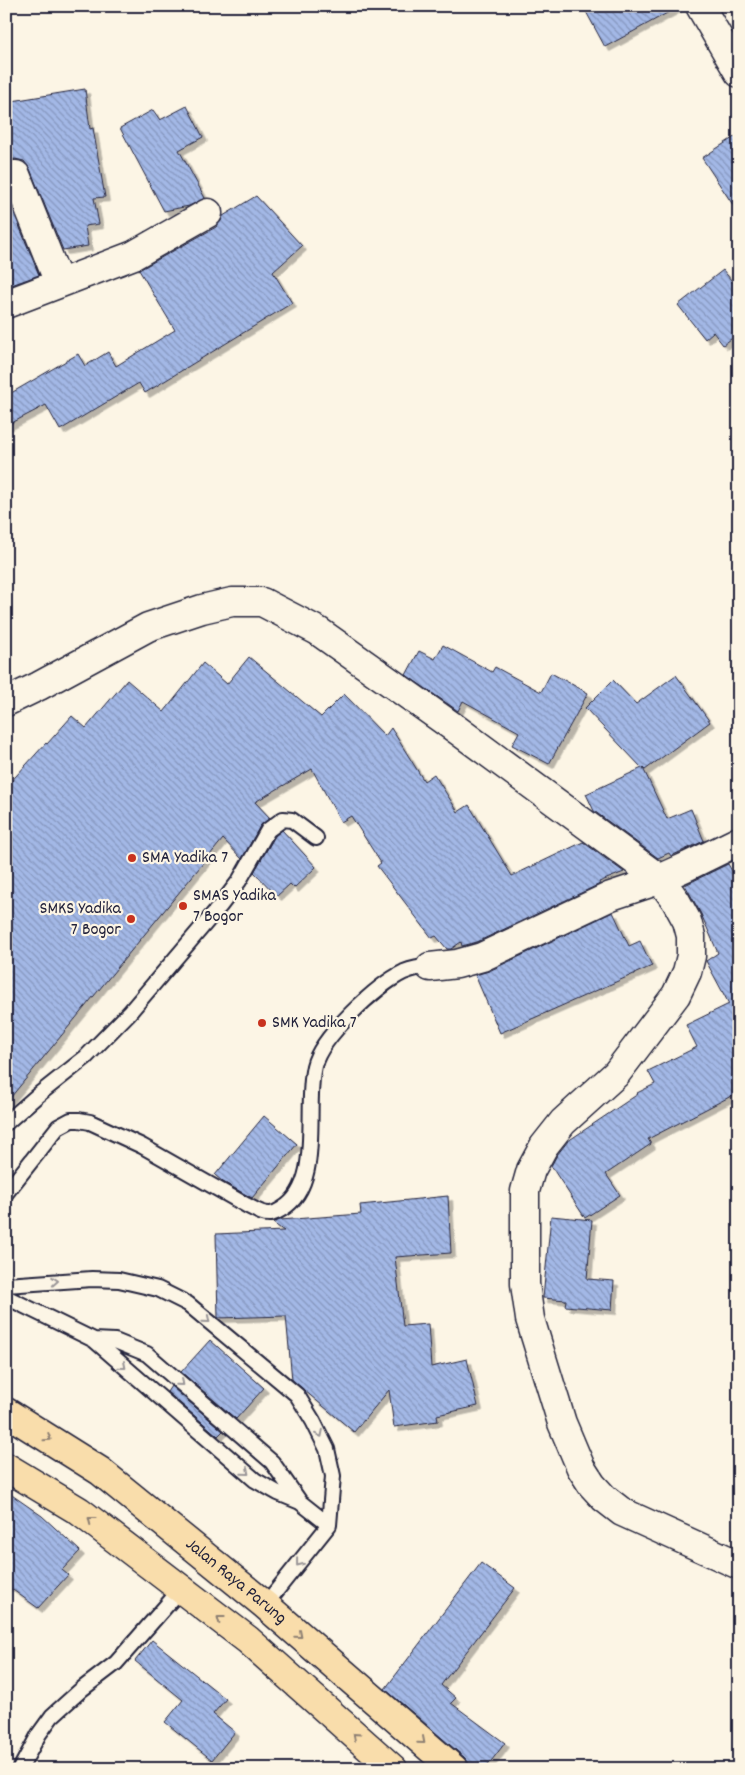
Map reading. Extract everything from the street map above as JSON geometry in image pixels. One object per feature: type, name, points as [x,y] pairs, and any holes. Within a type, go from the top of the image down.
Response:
[{"type":"highway","name":"Jalan Raya Parung","points":[[6,1412],[100,1472],[265,1606],[454,1769]]},
{"type":"highway","name":"Jalan Raya Parung","points":[[6,1467],[79,1511],[248,1640],[393,1769]]},
{"type":"highway","points":[[248,1640],[265,1606]]},
{"type":"street","points":[[700,6],[739,73]]},
{"type":"street","points":[[6,176],[16,175],[59,283]]},
{"type":"street","points":[[6,304],[134,255],[208,213]]},
{"type":"street","points":[[6,702],[148,627],[202,609],[232,602],[262,602],[318,631],[456,729],[660,879],[687,921],[691,936],[691,956],[688,972],[676,995],[616,1074],[563,1122],[539,1154],[531,1170],[525,1191],[525,1284],[530,1319],[562,1423],[581,1468],[592,1486],[622,1512],[739,1565]]},
{"type":"street","points":[[430,967],[457,964],[482,957],[611,896],[660,879],[739,840]]},
{"type":"lane","points":[[6,1123],[38,1094],[86,1057],[129,1013],[239,882],[268,830],[283,819],[292,820],[316,838]]},
{"type":"lane","points":[[6,1193],[48,1137],[58,1127],[71,1120],[79,1120],[90,1122],[142,1146],[246,1205],[271,1214],[278,1211],[296,1198],[303,1181],[309,1158],[310,1094],[314,1066],[326,1042],[358,1007],[393,978],[417,968],[430,967]]},
{"type":"lane","points":[[6,1285],[92,1279],[119,1280],[158,1289],[188,1304],[297,1395],[313,1421],[327,1450],[333,1476],[329,1525],[265,1606]]},
{"type":"lane","points":[[6,1297],[94,1340],[255,1480],[278,1493],[300,1502],[329,1525]]},
{"type":"lane","points":[[94,1340],[115,1341],[147,1354],[272,1462],[300,1502]]},
{"type":"lane","points":[[20,1769],[39,1734],[52,1716],[76,1693],[116,1663],[181,1590]]},
{"type":"building","points":[[583,6],[680,6],[605,47]]},
{"type":"building","points":[[85,89],[90,129],[93,128],[105,197],[94,198],[99,224],[85,226],[88,246],[63,250],[30,169],[24,161],[6,160],[6,102]]},
{"type":"building","points":[[187,106],[203,137],[179,150],[205,198],[189,206],[164,211],[120,128],[153,110],[160,120]]},
{"type":"building","points":[[739,134],[739,214],[702,158]]},
{"type":"building","points":[[6,193],[39,275],[6,287]]},
{"type":"building","points":[[256,196],[302,246],[273,272],[292,303],[145,393],[139,383],[60,430],[46,405],[6,426],[6,396],[78,354],[85,366],[108,352],[116,366],[175,330],[139,270],[216,227],[223,216]]},
{"type":"building","points":[[723,270],[739,290],[739,333],[723,345],[713,332],[705,339],[678,305]]},
{"type":"building","points":[[443,645],[492,672],[495,667],[541,692],[551,673],[588,693],[549,764],[512,745],[519,732],[463,701],[458,711],[406,675],[419,651],[435,659]]},
{"type":"building","points":[[249,657],[321,717],[344,694],[385,736],[391,728],[424,781],[434,774],[458,812],[469,805],[512,876],[583,842],[624,872],[599,882],[600,884],[477,942],[462,946],[461,942],[451,949],[447,949],[436,936],[432,938],[377,866],[381,863],[351,816],[341,822],[312,769],[255,802],[270,818],[260,826],[242,859],[223,839],[6,1103],[6,787],[72,716],[86,728],[127,680],[164,712],[203,663],[227,684]]},
{"type":"building","points":[[676,675],[710,722],[645,770],[643,768],[667,819],[691,809],[704,841],[671,856],[669,853],[658,858],[594,811],[586,794],[642,768],[585,708],[613,680],[636,704]]},
{"type":"building","points":[[282,830],[316,867],[294,888],[290,884],[277,896],[254,872],[275,836]]},
{"type":"building","points":[[728,864],[739,883],[739,1092],[648,1139],[651,1144],[606,1174],[620,1195],[585,1218],[551,1166],[557,1155],[568,1141],[637,1093],[655,1084],[648,1071],[697,1047],[686,1025],[729,1004],[706,961],[718,953],[701,914],[685,885]]},
{"type":"building","points":[[613,912],[629,946],[640,941],[652,966],[500,1033],[475,975],[489,971]]},
{"type":"building","points":[[264,1116],[297,1144],[252,1198],[223,1182],[215,1175]]},
{"type":"building","points":[[448,1196],[451,1253],[395,1257],[403,1326],[428,1324],[431,1367],[467,1359],[478,1406],[437,1415],[438,1421],[394,1427],[389,1390],[354,1432],[292,1380],[286,1316],[218,1318],[216,1234],[284,1231],[273,1223],[280,1220],[361,1214],[360,1205]]},
{"type":"building","points":[[551,1216],[592,1220],[587,1279],[614,1281],[612,1310],[565,1306],[566,1300],[543,1298]]},
{"type":"building","points":[[210,1340],[264,1388],[236,1419],[181,1372]]},
{"type":"building","points":[[171,1386],[223,1431],[218,1436],[167,1392]]},
{"type":"building","points":[[6,1491],[42,1516],[80,1551],[62,1570],[68,1575],[38,1608],[6,1585]]},
{"type":"building","points":[[481,1563],[515,1588],[441,1685],[456,1698],[451,1703],[505,1743],[485,1769],[469,1769],[469,1763],[464,1757],[385,1689]]},
{"type":"building","points":[[152,1640],[226,1699],[213,1714],[235,1732],[212,1760],[165,1722],[183,1700],[135,1661]]},
{"type":"place","name":"SMA Yadika 7","points":[[132,858]]},
{"type":"place","name":"SMAS Yadika 7 Bogor","points":[[183,906]]},
{"type":"place","name":"SMKS Yadika 7 Bogor","points":[[131,919]]},
{"type":"place","name":"SMK Yadika 7","points":[[262,1023]]}]
